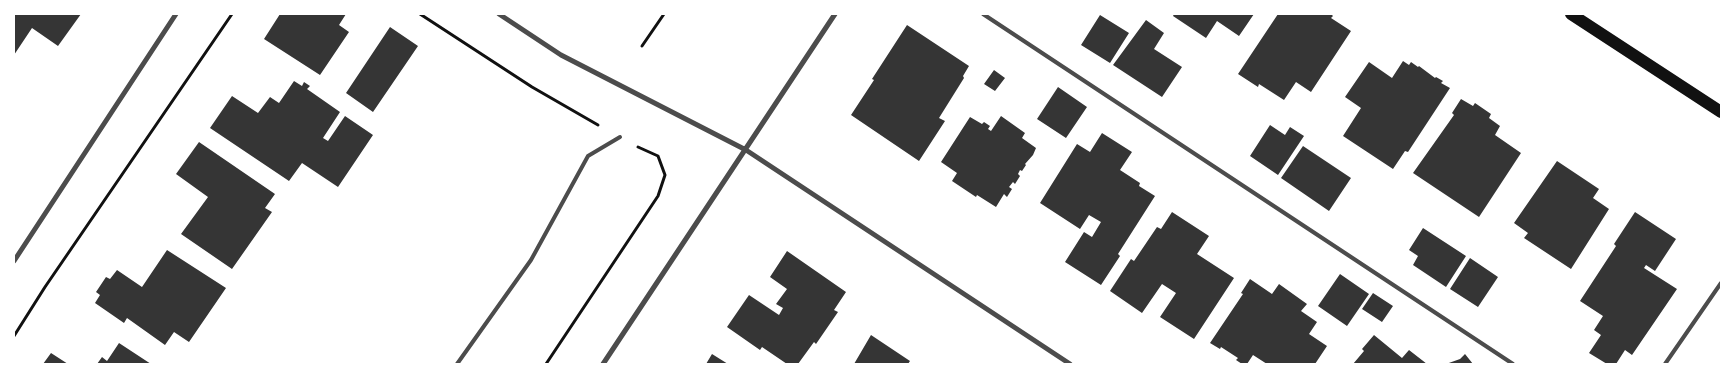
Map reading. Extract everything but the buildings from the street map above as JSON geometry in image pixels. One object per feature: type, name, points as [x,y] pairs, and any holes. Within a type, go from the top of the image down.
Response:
[{"type":"main road","points":[[1571,14],[1721,112]]},
{"type":"street","points":[[14,260],[176,14]]},
{"type":"street","points":[[499,14],[561,55],[746,150],[1070,364]]},
{"type":"street","points":[[603,364],[835,14]]},
{"type":"lane","points":[[983,14],[1513,364]]},
{"type":"lane","points":[[457,364],[531,260],[588,156],[620,137]]},
{"type":"lane","points":[[1665,364],[1721,283]]},
{"type":"path","points":[[14,336],[45,287],[232,14]]},
{"type":"path","points":[[420,14],[532,87],[620,137],[658,156],[665,175],[658,196],[546,364]]},
{"type":"path","points":[[642,46],[664,14]]}]
